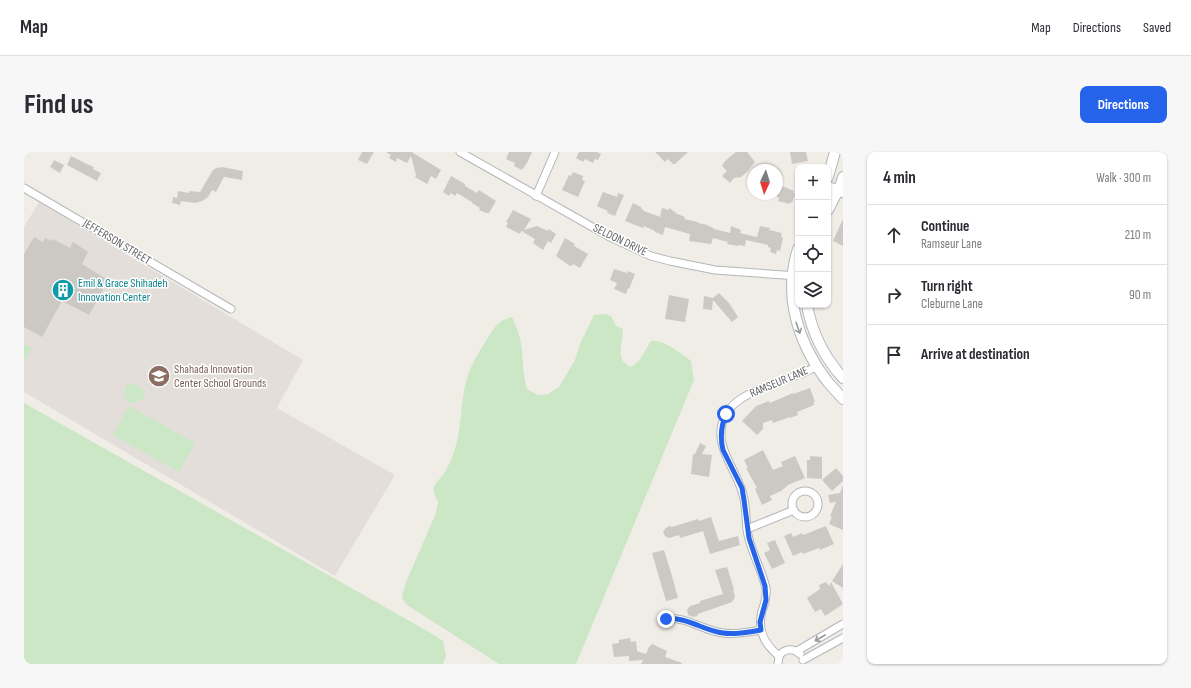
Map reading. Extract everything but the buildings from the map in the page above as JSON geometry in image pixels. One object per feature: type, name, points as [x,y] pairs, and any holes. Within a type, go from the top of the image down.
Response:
[{"type":"main road","points":[[831,164],[834,152]]},
{"type":"main road","points":[[831,206],[840,192],[843,177]]},
{"type":"main road","points":[[795,275],[792,296],[796,322],[803,341],[827,381],[843,399]]},
{"type":"main road","points":[[808,308],[813,330],[821,348],[843,378]]},
{"type":"street","name":"SELDON DRIVE","points":[[460,152],[610,237],[651,256],[676,263],[715,270],[795,275]]},
{"type":"street","points":[[536,196],[555,152]]},
{"type":"street","name":"JEFFERSON STREET","points":[[24,188],[231,309]]},
{"type":"street","points":[[831,188],[840,192]]},
{"type":"street","name":"RAMSEUR LANE","points":[[761,630],[760,622],[766,593],[765,586],[750,544],[742,488],[723,450],[721,436],[723,422],[731,407],[748,395],[817,366]]},
{"type":"street","points":[[747,529],[794,510]]},
{"type":"street","points":[[666,619],[677,618],[722,633],[736,634],[761,630],[766,644],[779,656]]},
{"type":"street","points":[[797,651],[843,624]]},
{"type":"street","points":[[778,664],[779,656],[786,650],[797,651],[801,654],[803,662],[843,638]]},
{"type":"shaded area","name":"Shahada Innovation Center School Grounds","points":[[39,202],[303,360],[277,408],[395,475],[335,576],[24,392],[24,227]]},
{"type":"green space","points":[[604,314],[611,316],[616,326],[623,329],[621,356],[626,364],[631,367],[639,361],[651,341],[661,342],[691,361],[694,380],[576,664],[499,664],[407,605],[403,600],[402,595],[436,513],[438,502],[435,496],[434,488],[435,484],[443,475],[452,458],[455,448],[459,432],[465,384],[472,364],[491,332],[503,320],[512,317],[521,345],[527,389],[538,395],[548,394],[559,387],[575,360],[580,344],[594,315]]},
{"type":"green space","points":[[24,344],[32,348],[24,362]]},
{"type":"green space","points":[[135,384],[145,392],[145,397],[135,403],[129,403],[125,397],[124,390],[127,385]]},
{"type":"green space","points":[[24,403],[429,632],[443,641],[446,656],[443,664],[24,664]]},
{"type":"green space","points":[[129,406],[195,443],[179,472],[113,435]]},
{"type":"place","name":"Emil & Grace Shihadeh Innovation Center","points":[[63,290]]},
{"type":"place","name":"Shahada Innovation Center School Grounds","points":[[159,376]]},
{"type":"route","points":[[666,619],[677,618],[722,633],[736,634],[761,630],[760,622],[766,600],[765,586],[749,538],[742,488],[723,450],[721,436],[726,414]]}]
